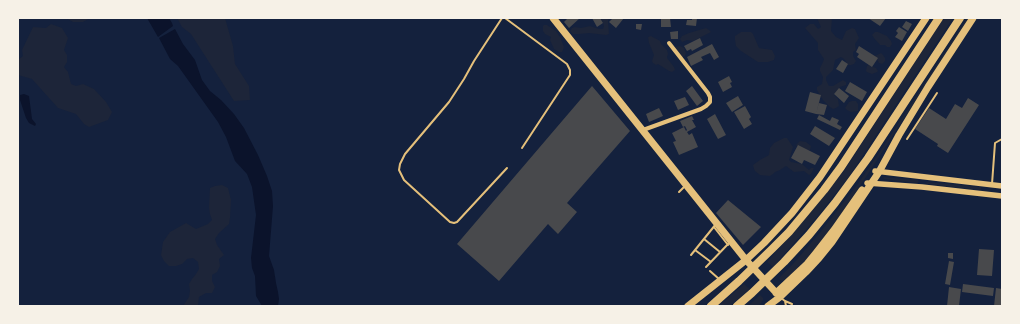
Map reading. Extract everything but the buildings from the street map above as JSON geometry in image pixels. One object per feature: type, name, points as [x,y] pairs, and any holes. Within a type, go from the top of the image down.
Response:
[{"type":"highway","points":[[711,306],[764,258],[824,190],[939,18]]},
{"type":"highway","points":[[737,306],[780,266],[836,203],[858,173],[960,18]]},
{"type":"main road","points":[[553,18],[686,184],[729,243],[780,297]]},
{"type":"main road","points":[[688,306],[746,260],[792,213],[820,177],[926,18]]},
{"type":"main road","points":[[768,306],[780,297],[816,253],[877,172],[928,87],[973,18]]},
{"type":"street","points":[[643,130],[701,109],[710,102],[708,93],[669,43]]},
{"type":"street","points":[[877,172],[1002,186]]},
{"type":"street","points":[[922,187],[923,177]]},
{"type":"street","points":[[869,183],[1002,196]]},
{"type":"street","points":[[985,194],[989,185]]},
{"type":"lane","points":[[507,168],[457,222],[454,223],[450,222],[404,180],[399,170],[405,154],[449,102],[474,61],[504,18],[567,64],[570,70],[570,76],[522,148]]},
{"type":"lane","points":[[906,139],[937,93]]},
{"type":"lane","points":[[989,185],[995,143],[1002,139]]},
{"type":"lane","points":[[680,192],[686,184]]},
{"type":"lane","points":[[692,254],[715,225]]},
{"type":"lane","points":[[704,239],[720,253]]},
{"type":"lane","points":[[706,267],[729,243]]},
{"type":"lane","points":[[695,250],[711,262]]},
{"type":"lane","points":[[710,271],[720,280]]},
{"type":"lane","points":[[780,297],[792,304]]},
{"type":"lane","points":[[780,297],[786,306]]},
{"type":"shaded area","points":[[66,18],[90,18],[83,22],[73,22]]},
{"type":"shaded area","points":[[147,18],[169,18],[173,26],[158,37]]},
{"type":"shaded area","points":[[177,18],[225,18],[233,46],[235,64],[249,86],[250,100],[234,101],[191,34],[182,27]]},
{"type":"shaded area","points":[[601,18],[609,18],[609,34],[573,34],[570,31],[575,27],[581,28],[590,26],[603,29],[604,26]]},
{"type":"shaded area","points":[[817,18],[832,18],[831,31],[836,37],[842,40],[846,31],[852,28],[855,29],[859,38],[855,44],[856,50],[853,52],[853,56],[856,61],[854,64],[848,65],[841,57],[835,60],[833,70],[826,77],[829,86],[833,86],[843,80],[846,82],[846,85],[840,87],[834,95],[838,99],[839,106],[833,109],[823,100],[817,90],[817,87],[822,84],[823,77],[820,68],[824,59],[818,50],[818,43],[805,28],[810,24],[814,24],[818,29],[821,27]]},
{"type":"shaded area","points":[[944,18],[953,18],[850,175],[818,216],[773,267],[767,262],[812,211],[844,171]]},
{"type":"shaded area","points":[[967,18],[969,18],[824,240],[806,261],[784,281],[780,280],[779,278],[822,230],[857,185]]},
{"type":"shaded area","points":[[51,24],[62,28],[68,38],[64,50],[67,55],[67,62],[64,67],[68,72],[71,84],[76,86],[83,84],[94,89],[106,102],[112,112],[108,120],[89,127],[84,124],[76,114],[58,108],[32,79],[18,75],[18,60],[23,56],[22,50],[33,27],[46,28]]},
{"type":"shaded area","points":[[544,25],[547,25],[556,31],[560,37],[564,47],[562,52],[554,49],[550,40],[551,37],[543,31]]},
{"type":"shaded area","points":[[706,28],[711,32],[693,41],[687,40],[682,42],[680,39],[682,36],[689,33]]},
{"type":"shaded area","points":[[175,29],[183,44],[195,60],[202,80],[210,91],[234,114],[244,128],[267,176],[272,191],[273,206],[269,256],[274,270],[278,292],[278,306],[262,306],[256,296],[255,276],[251,258],[256,215],[252,187],[247,174],[235,161],[226,137],[218,122],[178,66],[170,59],[159,38]]},
{"type":"shaded area","points":[[741,32],[751,32],[759,48],[772,50],[775,56],[774,60],[768,62],[758,62],[741,51],[736,46],[735,36]]},
{"type":"shaded area","points":[[875,32],[887,36],[892,44],[890,47],[880,45],[872,35]]},
{"type":"shaded area","points":[[651,36],[660,41],[667,50],[667,58],[675,70],[672,72],[658,64],[656,65],[653,63],[652,61],[654,55],[648,37]]},
{"type":"shaded area","points":[[680,46],[684,48],[686,53],[682,58],[675,47]]},
{"type":"shaded area","points":[[881,53],[885,58],[885,61],[882,64],[879,63],[875,56]]},
{"type":"shaded area","points":[[869,65],[876,68],[878,71],[872,74],[867,72],[867,66]]},
{"type":"shaded area","points":[[24,94],[29,96],[32,119],[36,124],[35,126],[29,123],[26,118],[20,100],[20,95]]},
{"type":"shaded area","points":[[856,101],[858,104],[858,111],[851,112],[845,108],[849,102]]},
{"type":"shaded area","points":[[787,138],[793,147],[789,160],[791,162],[802,164],[809,170],[814,168],[811,174],[809,175],[804,171],[794,172],[786,166],[770,176],[760,175],[755,171],[753,165],[769,155],[770,148],[774,143]]},
{"type":"shaded area","points":[[800,141],[806,142],[811,146],[810,150],[808,151],[799,148],[796,145]]},
{"type":"shaded area","points":[[884,177],[918,180],[919,182],[884,179]]},
{"type":"shaded area","points":[[926,182],[981,187],[981,189],[927,184]]},
{"type":"shaded area","points":[[222,185],[228,188],[231,200],[230,218],[229,224],[215,239],[224,255],[219,259],[220,266],[217,272],[212,275],[212,281],[215,287],[212,293],[206,293],[199,297],[198,306],[183,306],[189,297],[189,284],[199,269],[198,262],[193,258],[187,259],[182,264],[176,266],[169,266],[161,255],[163,242],[170,232],[186,223],[196,229],[208,224],[212,220],[209,208],[210,188]]},
{"type":"shaded area","points":[[744,284],[750,289],[730,306],[718,306]]},
{"type":"shaded area","points":[[760,295],[763,300],[759,306],[748,306]]}]
